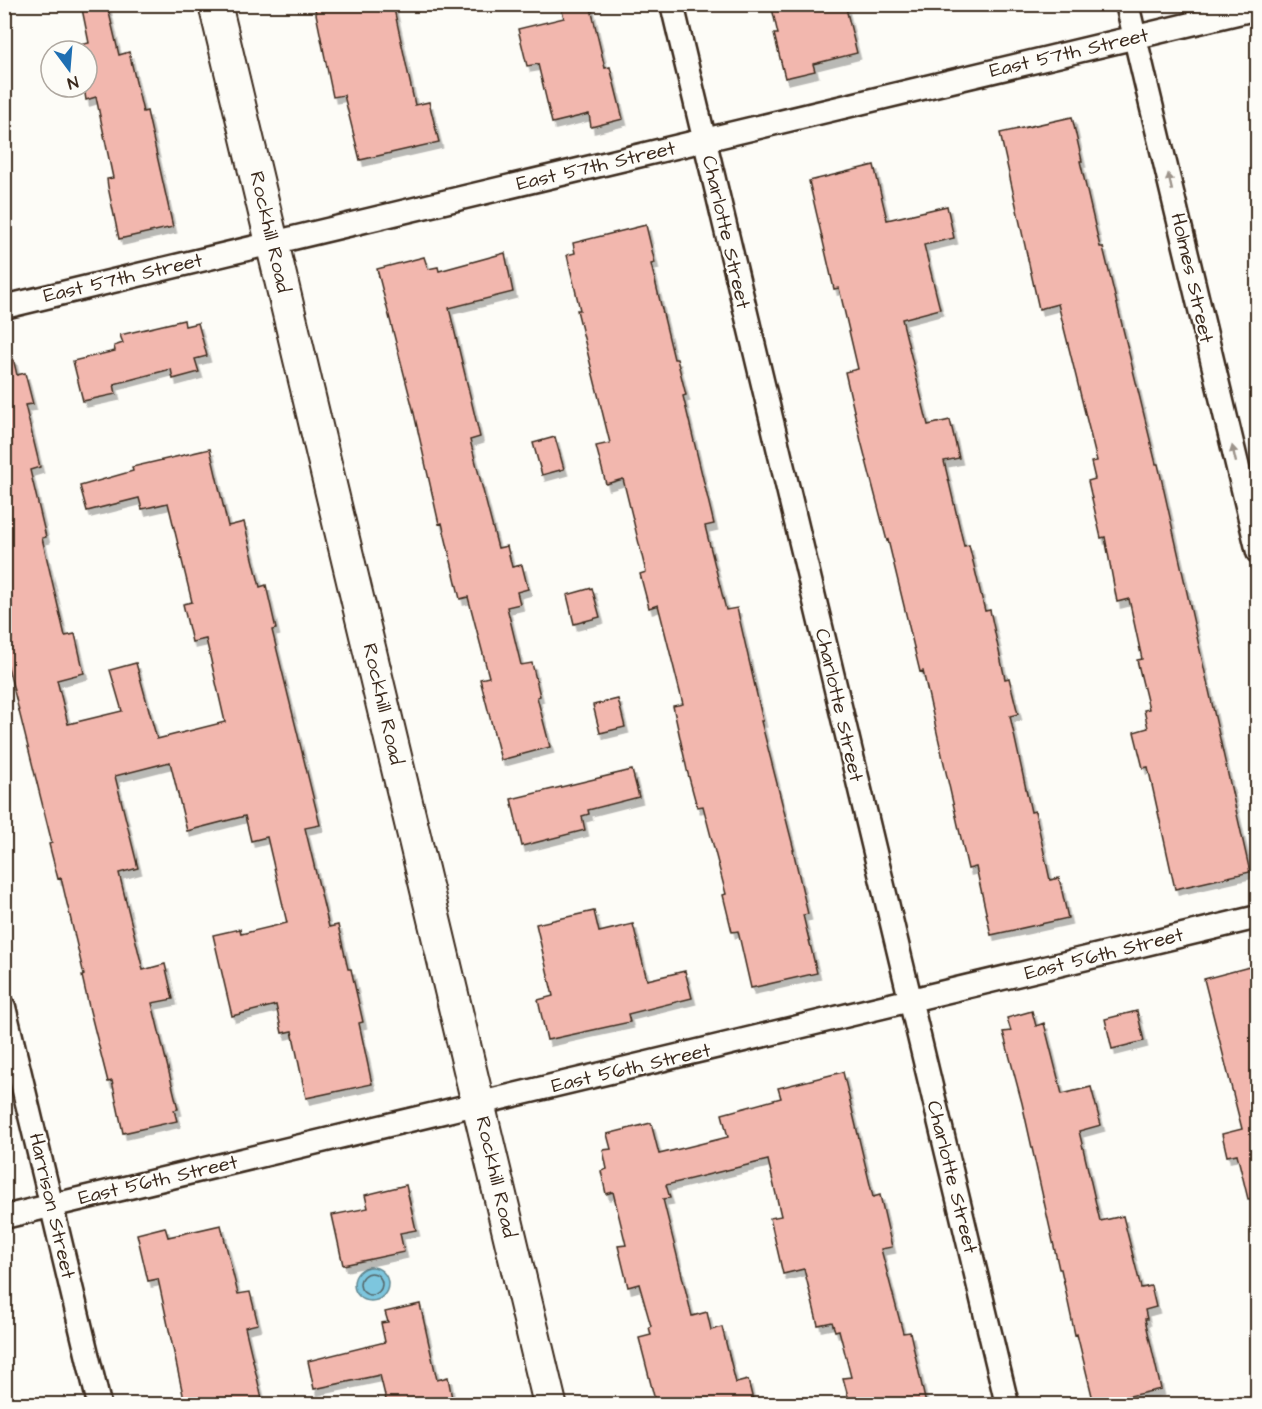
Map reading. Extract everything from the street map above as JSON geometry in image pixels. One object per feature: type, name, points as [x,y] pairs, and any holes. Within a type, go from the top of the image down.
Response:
[{"type":"main road","name":"Rockhill Road","points":[[215,4],[550,1404]]},
{"type":"street","name":"Charlotte Street","points":[[672,4],[1007,1404]]},
{"type":"street","name":"Holmes Street","points":[[1127,4],[1257,552]]},
{"type":"street","name":"East 57th Street","points":[[4,307],[1257,8]]},
{"type":"street","name":"East 56th Street","points":[[4,1217],[1257,917]]},
{"type":"street","name":"Harrison Street","points":[[4,1007],[99,1404]]},
{"type":"water","points":[[371,1267],[383,1272],[388,1284],[383,1296],[371,1301],[359,1296],[354,1284],[359,1272]]},
{"type":"building","points":[[81,4],[107,4],[119,55],[129,52],[143,112],[147,111],[173,227],[119,239],[107,179],[113,178],[96,99],[99,99],[99,39],[88,39]]},
{"type":"building","points":[[314,4],[393,4],[415,105],[429,102],[439,142],[360,160],[344,95],[333,97]]},
{"type":"building","points":[[560,4],[590,4],[605,68],[610,67],[623,119],[591,127],[589,114],[552,123],[538,64],[527,66],[518,29],[564,18]]},
{"type":"building","points":[[771,4],[845,4],[857,53],[813,64],[815,71],[785,78],[774,34],[778,34]]},
{"type":"building","points":[[1072,117],[1100,247],[1103,247],[1156,464],[1158,464],[1250,872],[1175,889],[1148,767],[1143,768],[1134,732],[1148,728],[1144,710],[1149,709],[1137,660],[1142,659],[1129,599],[1117,602],[1105,537],[1101,538],[1088,481],[1095,479],[1091,462],[1097,461],[1058,304],[1039,309],[1000,133]]},
{"type":"building","points":[[874,165],[887,220],[947,206],[954,238],[924,245],[940,309],[902,319],[928,425],[950,420],[959,458],[944,461],[964,546],[969,545],[985,611],[990,610],[1005,679],[1009,678],[1018,714],[1010,716],[1031,812],[1035,811],[1050,880],[1059,878],[1068,918],[991,935],[976,867],[968,869],[923,671],[920,672],[861,441],[845,372],[858,369],[839,288],[834,289],[809,181]]},
{"type":"building","points":[[646,225],[655,263],[651,264],[674,359],[677,359],[686,395],[683,396],[714,524],[705,526],[726,610],[737,608],[763,721],[761,721],[794,850],[808,914],[803,915],[817,973],[751,988],[738,931],[732,932],[723,895],[726,894],[703,806],[697,807],[687,770],[673,706],[683,704],[658,605],[649,608],[640,574],[646,572],[623,479],[606,484],[596,446],[610,443],[577,310],[580,310],[567,255],[575,253],[573,243]]},
{"type":"building","points":[[505,253],[513,292],[449,308],[480,437],[470,440],[498,548],[507,546],[512,567],[522,565],[528,589],[517,592],[520,604],[507,607],[521,665],[532,663],[540,696],[537,697],[550,747],[501,760],[480,679],[489,677],[468,597],[460,599],[442,523],[439,524],[413,409],[377,269],[424,257],[428,269],[438,267],[439,271]]},
{"type":"building","points":[[184,320],[185,326],[198,323],[207,356],[195,359],[199,372],[173,379],[171,369],[114,384],[116,394],[83,401],[73,361],[115,351],[114,346],[123,343],[120,335]]},
{"type":"building","points":[[13,358],[17,375],[25,373],[33,404],[25,405],[40,467],[30,470],[46,537],[42,538],[65,636],[75,634],[84,673],[57,680],[68,724],[122,711],[110,670],[136,663],[157,739],[225,722],[206,639],[192,642],[183,604],[192,602],[168,503],[142,509],[139,498],[87,511],[80,486],[133,471],[132,467],[210,449],[228,526],[244,522],[260,587],[266,585],[276,629],[272,630],[320,825],[305,828],[329,927],[338,925],[348,969],[351,969],[363,1022],[359,1023],[372,1084],[306,1098],[292,1031],[282,1033],[276,1005],[232,1016],[213,935],[240,929],[241,934],[287,923],[267,837],[251,841],[245,816],[187,831],[170,762],[115,776],[138,868],[119,873],[143,970],[165,964],[173,999],[152,1003],[178,1109],[174,1110],[177,1121],[123,1133],[112,1081],[108,1082],[89,1007],[82,976],[84,975],[61,878],[58,879],[49,844],[52,843],[4,651],[4,359]]},
{"type":"building","points":[[555,437],[564,469],[542,475],[533,443]]},
{"type":"building","points":[[592,588],[600,617],[574,624],[567,595]]},
{"type":"building","points":[[618,699],[625,727],[600,733],[593,705]]},
{"type":"building","points":[[632,770],[639,797],[588,810],[589,814],[582,816],[585,830],[522,846],[511,799]]},
{"type":"building","points":[[594,911],[599,932],[633,924],[647,980],[685,971],[692,998],[628,1014],[630,1022],[547,1040],[538,1000],[553,996],[536,924]]},
{"type":"building","points":[[1257,965],[1257,1198],[1248,1199],[1237,1154],[1227,1156],[1222,1134],[1242,1129],[1204,979]]},
{"type":"building","points":[[1032,1011],[1036,1026],[1044,1023],[1062,1094],[1091,1087],[1101,1125],[1079,1131],[1100,1221],[1123,1216],[1141,1288],[1151,1286],[1156,1307],[1145,1310],[1147,1319],[1145,1319],[1161,1389],[1094,1404],[1077,1334],[1075,1335],[1022,1103],[1003,1032],[1011,1031],[1007,1018]]},
{"type":"building","points":[[1137,1011],[1144,1041],[1112,1049],[1105,1019]]},
{"type":"building","points":[[843,1072],[873,1197],[880,1195],[892,1247],[881,1249],[903,1333],[910,1332],[926,1404],[850,1404],[843,1378],[851,1377],[839,1330],[835,1331],[832,1322],[818,1325],[804,1269],[783,1274],[770,1218],[781,1216],[768,1160],[666,1185],[670,1198],[663,1199],[692,1316],[707,1312],[711,1330],[722,1327],[736,1383],[748,1380],[754,1404],[656,1404],[639,1338],[651,1335],[649,1327],[651,1326],[639,1284],[628,1287],[618,1246],[626,1245],[613,1192],[606,1194],[601,1171],[607,1169],[603,1150],[611,1149],[607,1134],[651,1123],[659,1154],[728,1137],[722,1114],[781,1098],[778,1088]]},
{"type":"building","points":[[406,1185],[416,1230],[400,1233],[404,1252],[343,1265],[332,1215],[368,1208],[365,1195]]},
{"type":"building","points":[[221,1225],[238,1294],[250,1292],[258,1324],[245,1327],[262,1399],[238,1404],[185,1404],[158,1279],[148,1281],[137,1234],[165,1227],[168,1237]]},
{"type":"building","points":[[420,1304],[437,1380],[448,1377],[453,1404],[387,1404],[380,1375],[314,1389],[308,1361],[385,1342],[381,1323],[388,1322],[385,1312]]}]
